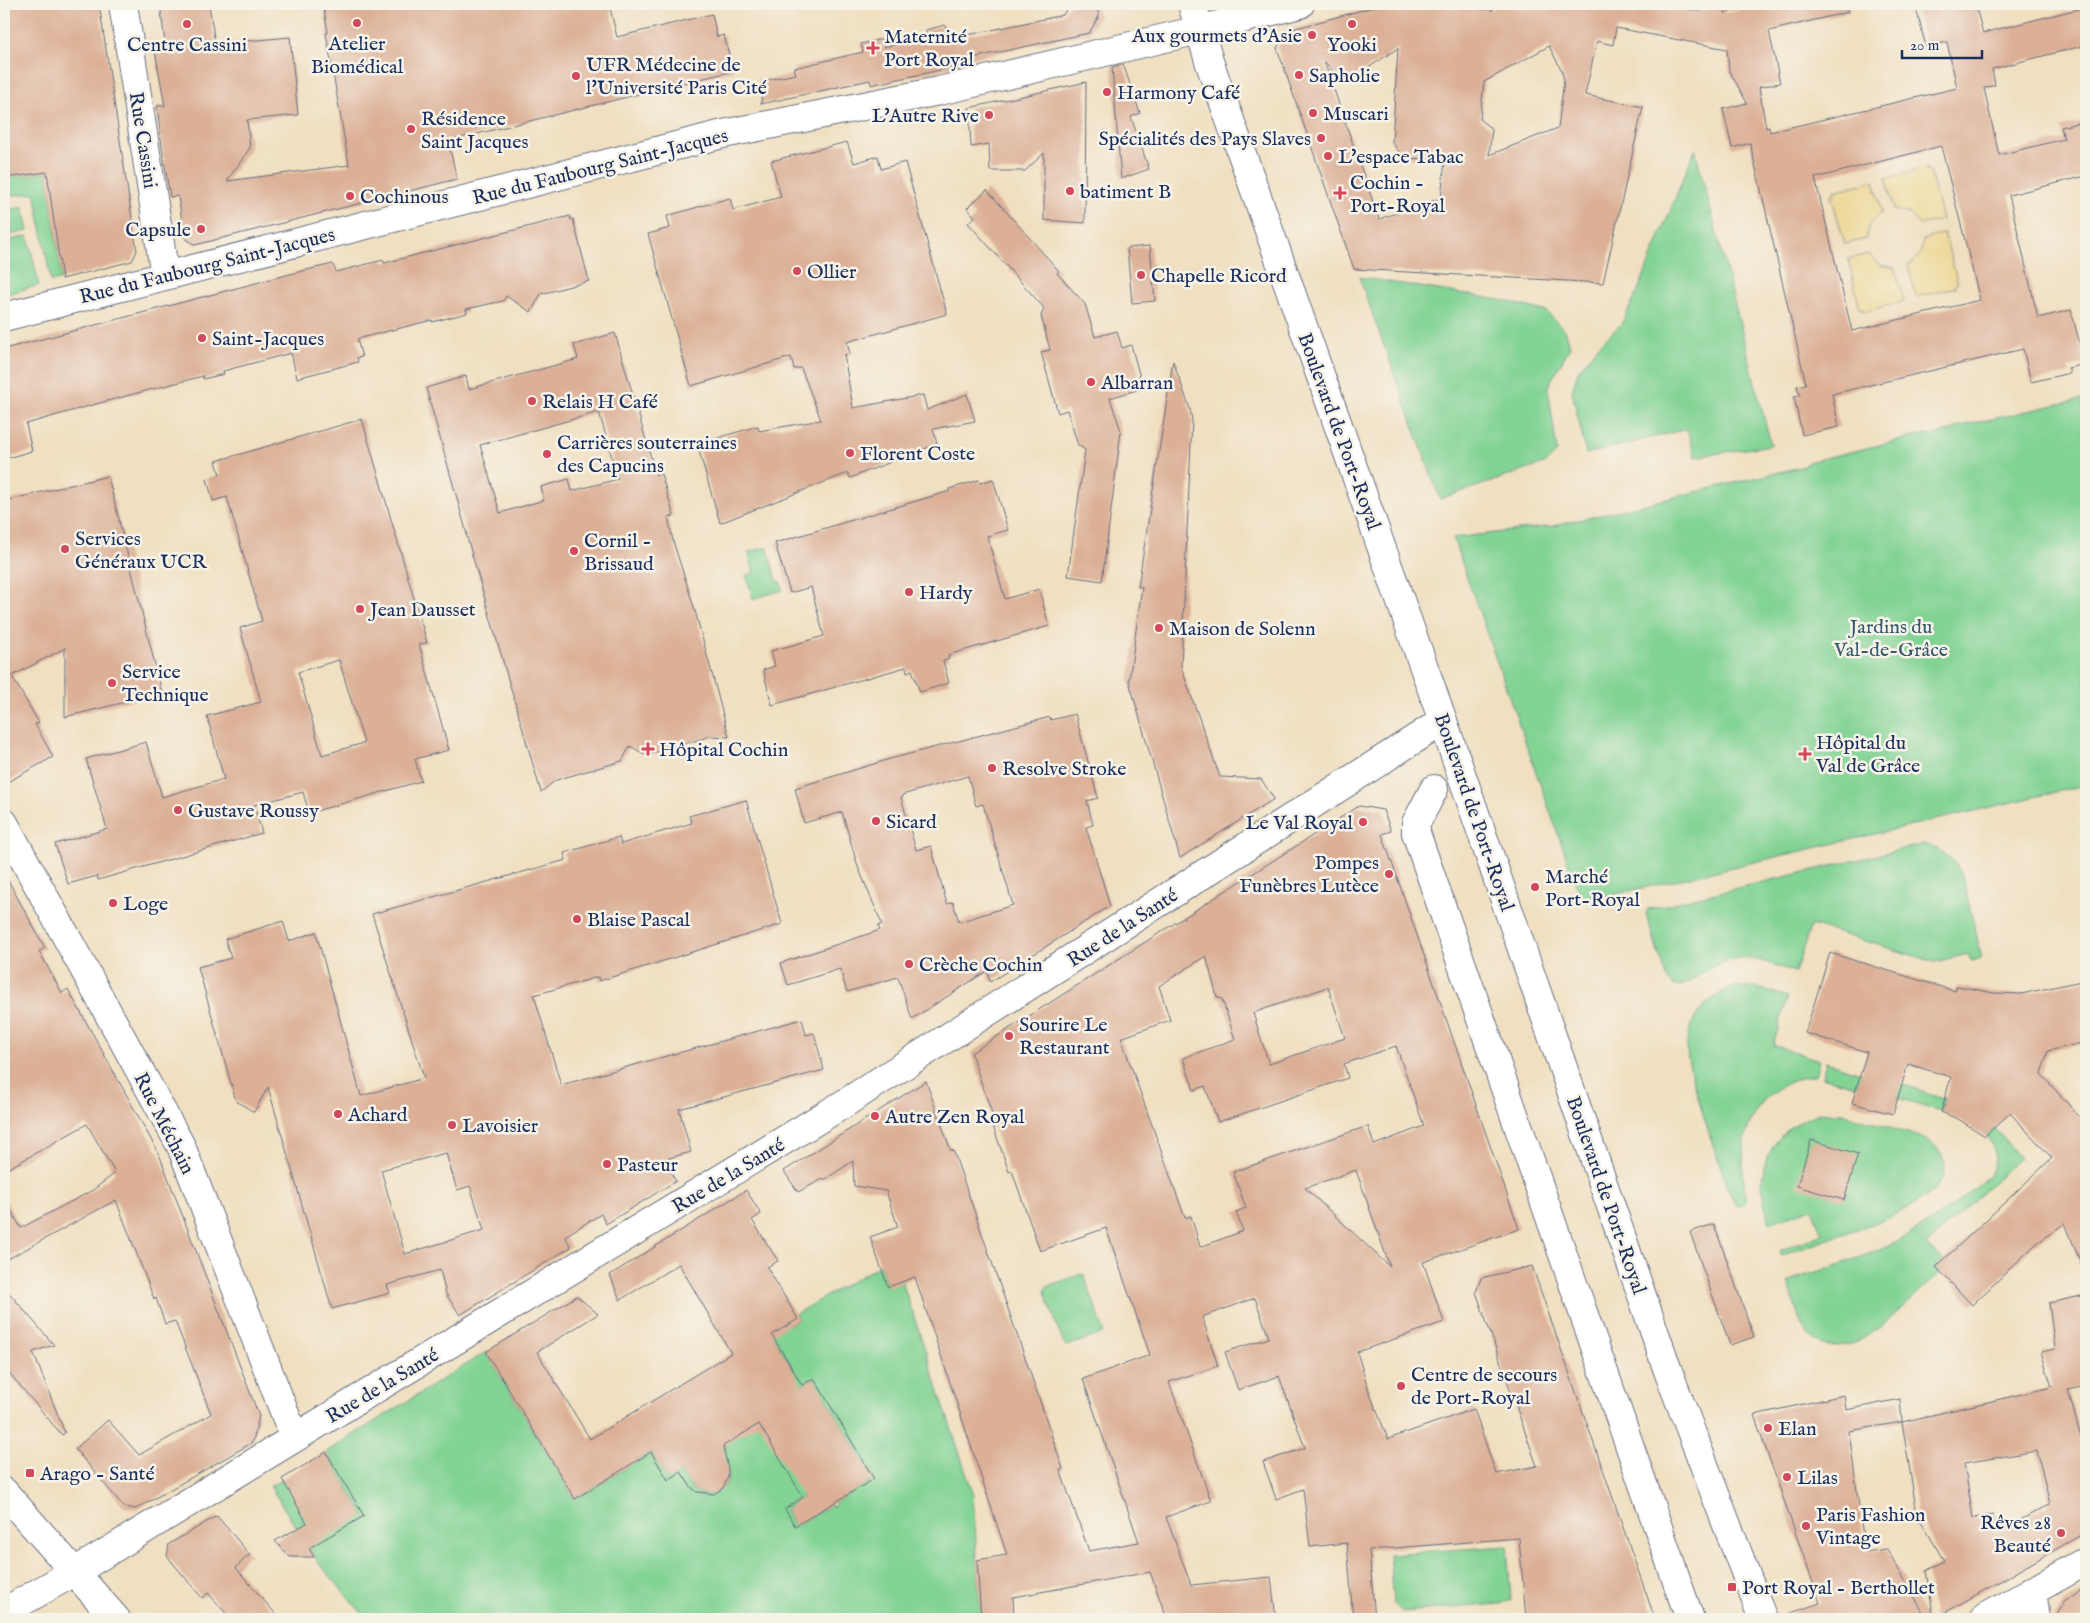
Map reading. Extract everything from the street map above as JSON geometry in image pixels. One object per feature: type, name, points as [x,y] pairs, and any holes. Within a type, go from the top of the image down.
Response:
[{"type":"street","name":"Rue Cassini","points":[[123,4],[165,276]]},
{"type":"street","name":"Boulevard de Port-Royal","points":[[1192,4],[1199,30],[1280,264],[1444,721],[1665,1362],[1763,1619]]},
{"type":"street","name":"Rue du Faubourg Saint-Jacques","points":[[4,317],[723,134],[939,91],[1199,30],[1300,4]]},
{"type":"street","name":"Rue de la Santé","points":[[4,1612],[76,1571],[842,1106],[1444,721]]},
{"type":"street","name":"Boulevard de Port-Royal","points":[[1434,789],[1416,823],[1416,833],[1690,1619]]},
{"type":"street","name":"Rue Méchain","points":[[4,822],[181,1146],[294,1438]]},
{"type":"street","points":[[4,1492],[76,1571],[116,1619]]},
{"type":"street","points":[[1983,1619],[2086,1560]]},
{"type":"street","points":[[2032,1591],[2036,1619]]},
{"type":"green space","points":[[1695,149],[1771,445],[1695,457],[1687,429],[1586,454],[1572,391],[1578,371],[1600,344],[1622,323],[1639,288]]},
{"type":"green space","points":[[47,172],[62,279],[51,282],[35,193],[4,196],[4,178]]},
{"type":"green space","points":[[23,207],[28,231],[4,236],[4,211]]},
{"type":"green space","points":[[28,236],[39,285],[4,295],[4,241]]},
{"type":"green space","points":[[1359,277],[1506,301],[1547,312],[1566,332],[1570,347],[1548,386],[1557,452],[1544,464],[1440,499]]},
{"type":"green space","name":"Jardins du Val-de-Grâce","points":[[2082,400],[2086,419],[2086,785],[1582,902],[1453,538],[1553,526],[1805,466],[1808,462],[1926,434],[1929,436],[1954,430],[1956,427]]},
{"type":"green space","points":[[767,547],[777,581],[780,581],[783,590],[753,599],[746,575],[754,573],[748,552]]},
{"type":"green space","points":[[1924,844],[1947,855],[1962,875],[1982,958],[1971,961],[1968,954],[1935,962],[1811,925],[1795,972],[1759,960],[1745,958],[1715,966],[1689,982],[1677,986],[1666,977],[1646,914],[1648,909]]},
{"type":"green space","points":[[1734,987],[1755,987],[1788,997],[1773,1045],[1819,1060],[1815,1075],[1791,1082],[1772,1093],[1760,1105],[1752,1119],[1746,1134],[1744,1150],[1743,1167],[1746,1202],[1740,1206],[1735,1205],[1709,1132],[1690,1071],[1687,1048],[1689,1032],[1697,1015],[1709,1001]]},
{"type":"green space","points":[[1826,1062],[1881,1079],[1878,1087],[1858,1081],[1856,1086],[1822,1077]]},
{"type":"green space","points":[[1894,1082],[1944,1098],[1941,1111],[1898,1098],[1899,1093]]},
{"type":"green space","points":[[1821,1113],[1841,1113],[1927,1139],[1942,1156],[1944,1173],[1936,1187],[1920,1200],[1900,1212],[1859,1229],[1781,1256],[1779,1251],[1822,1234],[1812,1208],[1770,1223],[1763,1197],[1762,1182],[1764,1168],[1768,1155],[1784,1133],[1807,1118]]},
{"type":"green space","points":[[1994,1128],[2020,1157],[1927,1244],[1943,1261],[1936,1267],[1941,1272],[1879,1328],[1852,1344],[1830,1346],[1811,1337],[1800,1320],[1788,1281],[1852,1260],[1889,1245],[1921,1228],[1951,1207],[1990,1174],[1995,1159],[1992,1144],[1986,1135]]},
{"type":"green space","points":[[880,1265],[888,1286],[902,1281],[973,1493],[981,1619],[367,1619],[318,1562],[270,1486],[282,1479],[364,1516],[326,1452],[486,1352],[575,1499],[651,1452],[668,1480],[681,1472],[692,1489],[698,1493],[711,1494],[717,1492],[726,1484],[728,1478],[727,1465],[718,1449],[731,1441],[753,1390],[803,1497],[785,1509],[795,1526],[831,1505],[833,1507],[836,1505],[834,1503],[874,1479],[814,1378],[793,1390],[792,1367],[769,1330],[791,1324],[798,1319],[795,1314]]},
{"type":"green space","points":[[1082,1274],[1084,1275],[1104,1331],[1103,1334],[1066,1346],[1063,1343],[1045,1292],[1046,1288],[1050,1285]]},
{"type":"green space","points":[[1507,1546],[1511,1600],[1499,1604],[1402,1612],[1393,1603],[1389,1554]]},
{"type":"sand","points":[[1926,168],[1927,171],[1930,171],[1942,220],[1920,225],[1910,214],[1894,210],[1886,178]]},
{"type":"sand","points":[[1874,181],[1882,213],[1870,224],[1866,239],[1845,244],[1831,195],[1835,194],[1834,191]]},
{"type":"sand","points":[[1944,233],[1958,283],[1955,284],[1956,287],[1916,297],[1908,265],[1915,261],[1919,255],[1923,240]]},
{"type":"sand","points":[[1869,254],[1879,265],[1895,268],[1904,301],[1864,312],[1863,308],[1860,309],[1848,259]]},
{"type":"building","points":[[4,4],[99,4],[137,251],[132,261],[62,279],[47,172],[4,178]]},
{"type":"building","points":[[160,4],[209,4],[215,44],[290,37],[298,115],[247,120],[250,148],[227,181],[349,165],[326,33],[328,33],[323,4],[609,4],[617,37],[712,14],[717,37],[724,35],[733,71],[448,141],[457,179],[195,245],[185,238],[178,196],[170,197],[162,147],[157,106],[165,106],[155,51],[166,50]]},
{"type":"building","points":[[1070,4],[1096,4],[1099,16],[1089,33],[967,59],[963,65],[871,85],[870,80],[761,104],[762,81],[796,74],[794,68],[863,52],[861,44],[882,39],[884,47],[927,38],[926,30],[945,25],[949,39],[1063,15]]},
{"type":"building","points":[[1384,4],[1424,4],[1493,10],[1493,4],[1663,4],[1701,11],[1703,4],[1727,4],[1725,13],[1761,4],[1847,4],[1848,12],[1769,31],[1780,83],[1759,87],[1766,128],[1769,127],[1770,132],[1957,88],[1947,42],[1926,47],[1915,4],[1975,4],[1983,33],[2086,7],[2086,45],[1992,69],[1995,85],[1984,88],[1999,155],[2064,139],[2061,127],[2086,121],[2086,176],[2009,195],[2038,318],[2071,310],[2085,364],[2068,368],[2070,373],[2031,382],[2023,349],[1832,394],[1839,427],[1802,435],[1794,397],[1800,396],[1797,386],[1806,384],[1750,143],[1732,148],[1723,109],[1747,103],[1729,70],[1727,49],[1616,28],[1613,45],[1597,41],[1585,95],[1643,107],[1603,283],[1354,269],[1277,48],[1286,31]],"holes":[[[1549,46],[1561,69],[1564,80],[1558,128],[1489,155],[1492,129],[1480,120],[1484,82]],[[1398,48],[1392,143],[1404,158],[1445,160],[1441,198],[1379,219],[1324,61],[1344,84]],[[1941,146],[1980,300],[1852,331],[1815,178]]]},
{"type":"building","points":[[1123,64],[1140,113],[1131,117],[1149,169],[1121,179],[1112,67]]},
{"type":"building","points":[[1086,82],[1085,223],[1044,220],[1044,153],[1025,171],[990,171],[989,144],[971,147],[969,108]]},
{"type":"building","name":"Ollier","points":[[847,142],[854,163],[878,156],[881,169],[905,162],[947,314],[847,342],[850,354],[844,355],[853,408],[923,395],[927,410],[967,394],[975,421],[933,429],[937,444],[850,478],[848,473],[720,523],[697,444],[758,426],[759,431],[821,420],[801,368],[794,369],[791,357],[691,386],[648,234],[670,228],[667,216],[719,201],[730,198],[733,210],[781,197],[771,161]]},
{"type":"building","name":"Albarran","points":[[987,190],[1059,271],[1057,273],[1085,304],[1095,337],[1117,331],[1122,348],[1131,345],[1143,388],[1110,398],[1121,431],[1102,581],[1068,576],[1085,450],[1078,445],[1067,410],[1058,413],[1041,352],[1050,350],[1041,316],[1044,308],[968,223],[975,217],[967,208]]},
{"type":"building","name":"Saint-Jacques","points":[[570,216],[571,220],[573,219],[589,281],[541,294],[531,312],[506,296],[503,301],[466,309],[467,313],[357,339],[362,357],[357,358],[358,362],[297,378],[291,353],[223,371],[224,374],[203,379],[203,376],[103,402],[26,424],[32,451],[4,459],[4,349],[298,272],[333,264],[336,272],[383,260],[384,263]]},
{"type":"building","name":"Chapelle Ricord","points":[[1150,246],[1155,301],[1132,303],[1127,248]]},
{"type":"building","name":"Cornil - Brissaud","points":[[615,333],[656,475],[661,474],[674,516],[668,517],[673,541],[694,607],[729,737],[711,736],[646,755],[630,746],[622,761],[556,780],[541,792],[426,388],[466,376],[469,389],[578,359],[574,345]],"holes":[[[599,412],[618,479],[572,491],[569,479],[541,487],[544,500],[500,513],[480,445]]]},
{"type":"building","name":"Maison de Solenn","points":[[1173,361],[1192,420],[1181,667],[1220,777],[1261,779],[1274,799],[1180,858],[1129,681],[1142,587],[1138,587]]},
{"type":"building","name":"Jean Dausset","points":[[362,419],[427,643],[419,644],[449,750],[415,759],[421,781],[309,813],[303,792],[254,805],[262,833],[98,880],[97,876],[68,884],[55,844],[107,829],[86,759],[146,742],[162,797],[224,779],[207,716],[261,702],[240,628],[262,621],[227,497],[213,501],[207,479],[220,475],[216,461]],"holes":[[[339,660],[364,743],[322,755],[298,672]]]},
{"type":"building","name":"Services Généraux UCR","points":[[108,476],[162,693],[65,717],[65,648],[12,676],[39,723],[35,724],[53,757],[4,784],[4,503],[9,502],[9,500]]},
{"type":"building","name":"Hardy","points":[[993,479],[1008,530],[987,536],[1005,599],[1039,589],[1049,626],[948,655],[949,659],[943,661],[949,683],[920,692],[912,670],[907,672],[906,667],[772,705],[763,670],[775,666],[771,651],[824,636],[811,587],[790,593],[775,543],[950,491],[949,489],[979,480],[980,483]]},
{"type":"building","points":[[1075,714],[1098,798],[1087,801],[1093,825],[1086,827],[1110,906],[990,982],[987,971],[912,1019],[898,977],[847,992],[840,969],[788,985],[781,963],[880,930],[878,926],[882,924],[858,867],[842,812],[804,823],[795,788],[890,759],[1050,717],[1051,720]],"holes":[[[968,776],[976,806],[983,804],[1013,905],[959,922],[953,902],[947,904],[931,846],[916,850],[901,797],[903,797],[902,795]]]},
{"type":"building","points":[[746,800],[782,924],[599,981],[598,977],[534,995],[561,1085],[802,1019],[806,1035],[814,1033],[824,1070],[679,1109],[691,1152],[662,1160],[676,1181],[606,1224],[601,1214],[565,1236],[571,1247],[460,1315],[446,1294],[440,1270],[387,1285],[390,1293],[332,1309],[268,1087],[254,1112],[236,1101],[198,967],[231,958],[225,939],[283,921],[289,941],[316,932],[361,1096],[424,1078],[372,914],[566,860],[564,853],[619,837],[621,844],[692,823],[689,816]],"holes":[[[446,1153],[457,1190],[470,1186],[484,1230],[405,1254],[381,1170]]]},
{"type":"building","points":[[1359,806],[1383,810],[1391,831],[1382,834],[1519,1229],[1423,1262],[1444,1322],[1357,1352],[1370,1394],[1388,1439],[1474,1409],[1496,1474],[1537,1466],[1476,1292],[1481,1278],[1532,1266],[1655,1619],[1526,1619],[1519,1538],[1369,1550],[1375,1619],[1353,1619],[1347,1543],[1310,1547],[1303,1489],[1276,1499],[1263,1462],[1305,1448],[1279,1376],[1238,1390],[1225,1352],[1269,1338],[1255,1298],[1202,1317],[1218,1366],[1169,1382],[1211,1501],[1166,1517],[1191,1585],[1271,1577],[1276,1619],[1167,1619],[1150,1572],[1013,1597],[1014,1619],[981,1619],[977,1560],[1007,1555],[915,1277],[888,1287],[870,1237],[898,1227],[886,1191],[854,1186],[853,1161],[824,1180],[798,1192],[784,1171],[926,1081],[951,1151],[953,1150],[1040,1401],[1063,1469],[1060,1470],[1089,1551],[1139,1542],[1083,1379],[1150,1355],[1106,1228],[1040,1251],[1012,1171],[1009,1172],[993,1126],[996,1125],[971,1053]],"holes":[[[1206,956],[1217,997],[1222,999],[1235,1039],[1183,1058],[1194,1090],[1205,1086],[1218,1122],[1348,1078],[1344,1064],[1396,1046],[1424,1126],[1374,1145],[1368,1126],[1233,1172],[1246,1208],[1236,1212],[1243,1231],[1200,1247],[1191,1216],[1185,1218],[1121,1038],[1170,1020],[1159,986]],[[1328,987],[1345,1038],[1269,1064],[1253,1013]],[[1356,1170],[1390,1267],[1305,1188]]]},
{"type":"building","points":[[4,873],[45,948],[39,951],[62,993],[68,989],[159,1154],[259,1416],[253,1441],[250,1444],[136,1509],[124,1507],[75,1449],[108,1420],[139,1455],[211,1414],[175,1321],[165,1324],[116,1200],[4,1261],[4,1198],[21,1228],[93,1190],[115,1173],[87,1124],[4,1171]]},
{"type":"building","points":[[1830,953],[1955,991],[1957,986],[1994,993],[2021,994],[2086,980],[2086,1042],[2048,1051],[2041,1074],[2086,1124],[2086,1274],[2065,1223],[2036,1244],[1972,1305],[1936,1267],[2052,1158],[2010,1113],[1985,1136],[1958,1119],[1941,1112],[1951,1077],[1908,1064],[1893,1114],[1852,1103],[1867,1052],[1805,1033]]},
{"type":"building","points":[[1811,1140],[1858,1154],[1844,1200],[1797,1186]]},
{"type":"building","points":[[746,1190],[761,1214],[752,1220],[778,1261],[767,1267],[798,1319],[772,1335],[802,1385],[814,1378],[874,1479],[795,1526],[785,1509],[803,1497],[759,1424],[723,1446],[728,1477],[723,1488],[714,1494],[697,1492],[691,1487],[681,1472],[668,1480],[651,1452],[575,1499],[486,1352],[577,1296],[598,1314],[537,1352],[590,1439],[731,1353],[679,1264],[620,1300],[610,1275]]},
{"type":"building","points":[[1714,1224],[1754,1337],[1730,1345],[1690,1232]]},
{"type":"building","points":[[4,1287],[54,1345],[33,1352],[65,1433],[62,1435],[4,1367]]},
{"type":"building","points":[[2086,1295],[2086,1386],[2068,1390],[2086,1456],[2086,1532],[1934,1619],[1926,1571],[1944,1561],[1921,1521],[1918,1521],[1902,1422],[2052,1387],[2041,1352],[2055,1349],[2049,1303]],"holes":[[[2037,1451],[2050,1504],[1996,1533],[1993,1515],[1973,1518],[1964,1463]]]},
{"type":"building","points":[[1844,1395],[1846,1410],[1900,1399],[1902,1422],[1849,1431],[1865,1552],[1887,1549],[1927,1619],[1782,1619],[1782,1616],[1820,1603],[1754,1415]]},
{"type":"building","points":[[326,1452],[364,1516],[309,1548],[314,1557],[290,1557],[275,1541],[307,1523],[282,1479]]},
{"type":"building","points":[[217,1516],[251,1556],[247,1556],[236,1568],[280,1619],[231,1619],[208,1593],[202,1598],[167,1556],[169,1544]]},
{"type":"building","points":[[2086,1588],[2086,1619],[2054,1619],[2063,1602]]},
{"type":"place","name":"Atelier Biomédical","points":[[357,23]]},
{"type":"place","name":"Centre Cassini","points":[[187,24]]},
{"type":"place","name":"Yooki","points":[[1352,24]]},
{"type":"place","name":"Aux gourmets d'Asie","points":[[1312,35]]},
{"type":"place","name":"Maternité Port Royal","points":[[873,48]]},
{"type":"place","name":"Sapholie","points":[[1299,75]]},
{"type":"place","name":"UFR Médecine de l'Université Paris Cité","points":[[576,76]]},
{"type":"place","name":"Harmony Café","points":[[1107,92]]},
{"type":"place","name":"Muscari","points":[[1313,113]]},
{"type":"place","name":"L'Autre Rive","points":[[989,115]]},
{"type":"place","name":"Résidence Saint Jacques","points":[[411,129]]},
{"type":"place","name":"Spécialités des Pays Slaves","points":[[1321,138]]},
{"type":"place","name":"L'espace Tabac","points":[[1328,156]]},
{"type":"place","name":"batiment B","points":[[1070,191]]},
{"type":"place","name":"Cochin - Port-Royal","points":[[1340,193]]},
{"type":"place","name":"Cochinous","points":[[350,196]]},
{"type":"place","name":"Capsule","points":[[201,229]]},
{"type":"place","name":"Ollier","points":[[797,271]]},
{"type":"place","name":"Chapelle Ricord","points":[[1141,275]]},
{"type":"place","name":"Saint-Jacques","points":[[202,338]]},
{"type":"place","name":"Albarran","points":[[1091,382]]},
{"type":"place","name":"Relais H Café","points":[[532,401]]},
{"type":"place","name":"Florent Coste","points":[[850,453]]},
{"type":"place","name":"Carrières souterraines des Capucins","points":[[547,454]]},
{"type":"place","name":"Services Généraux UCR","points":[[65,549]]},
{"type":"place","name":"Cornil - Brissaud","points":[[574,551]]},
{"type":"place","name":"Hardy","points":[[909,592]]},
{"type":"place","name":"Jean Dausset","points":[[360,609]]},
{"type":"place","name":"Maison de Solenn","points":[[1159,628]]},
{"type":"place","name":"Service Technique","points":[[112,683]]},
{"type":"place","name":"Hôpital Cochin","points":[[648,749]]},
{"type":"place","name":"Hôpital du Val de Grâce","points":[[1805,754]]},
{"type":"place","name":"Resolve Stroke","points":[[992,768]]},
{"type":"place","name":"Gustave Roussy","points":[[178,810]]},
{"type":"place","name":"Sicard","points":[[876,821]]},
{"type":"place","name":"Le Val Royal","points":[[1363,822]]},
{"type":"place","name":"Pompes Funèbres Lutèce","points":[[1389,874]]},
{"type":"place","name":"Marché Port-Royal","points":[[1535,887]]},
{"type":"place","name":"Loge","points":[[113,903]]},
{"type":"place","name":"Blaise Pascal","points":[[577,919]]},
{"type":"place","name":"Crèche Cochin","points":[[909,964]]},
{"type":"place","name":"Sourire Le Restaurant","points":[[1009,1036]]},
{"type":"place","name":"Achard","points":[[338,1114]]},
{"type":"place","name":"Autre Zen Royal","points":[[875,1116]]},
{"type":"place","name":"Lavoisier","points":[[452,1125]]},
{"type":"place","name":"Pasteur","points":[[607,1164]]},
{"type":"place","name":"Centre de secours de Port-Royal","points":[[1401,1386]]},
{"type":"place","name":"Elan","points":[[1768,1428]]},
{"type":"place","name":"Arago - Santé","points":[[30,1473]]},
{"type":"place","name":"Lilas","points":[[1787,1477]]},
{"type":"place","name":"Paris Fashion Vintage","points":[[1806,1526]]},
{"type":"place","name":"Rêves 28 Beauté","points":[[2061,1533]]},
{"type":"place","name":"Port Royal - Berthollet","points":[[1732,1587]]}]
